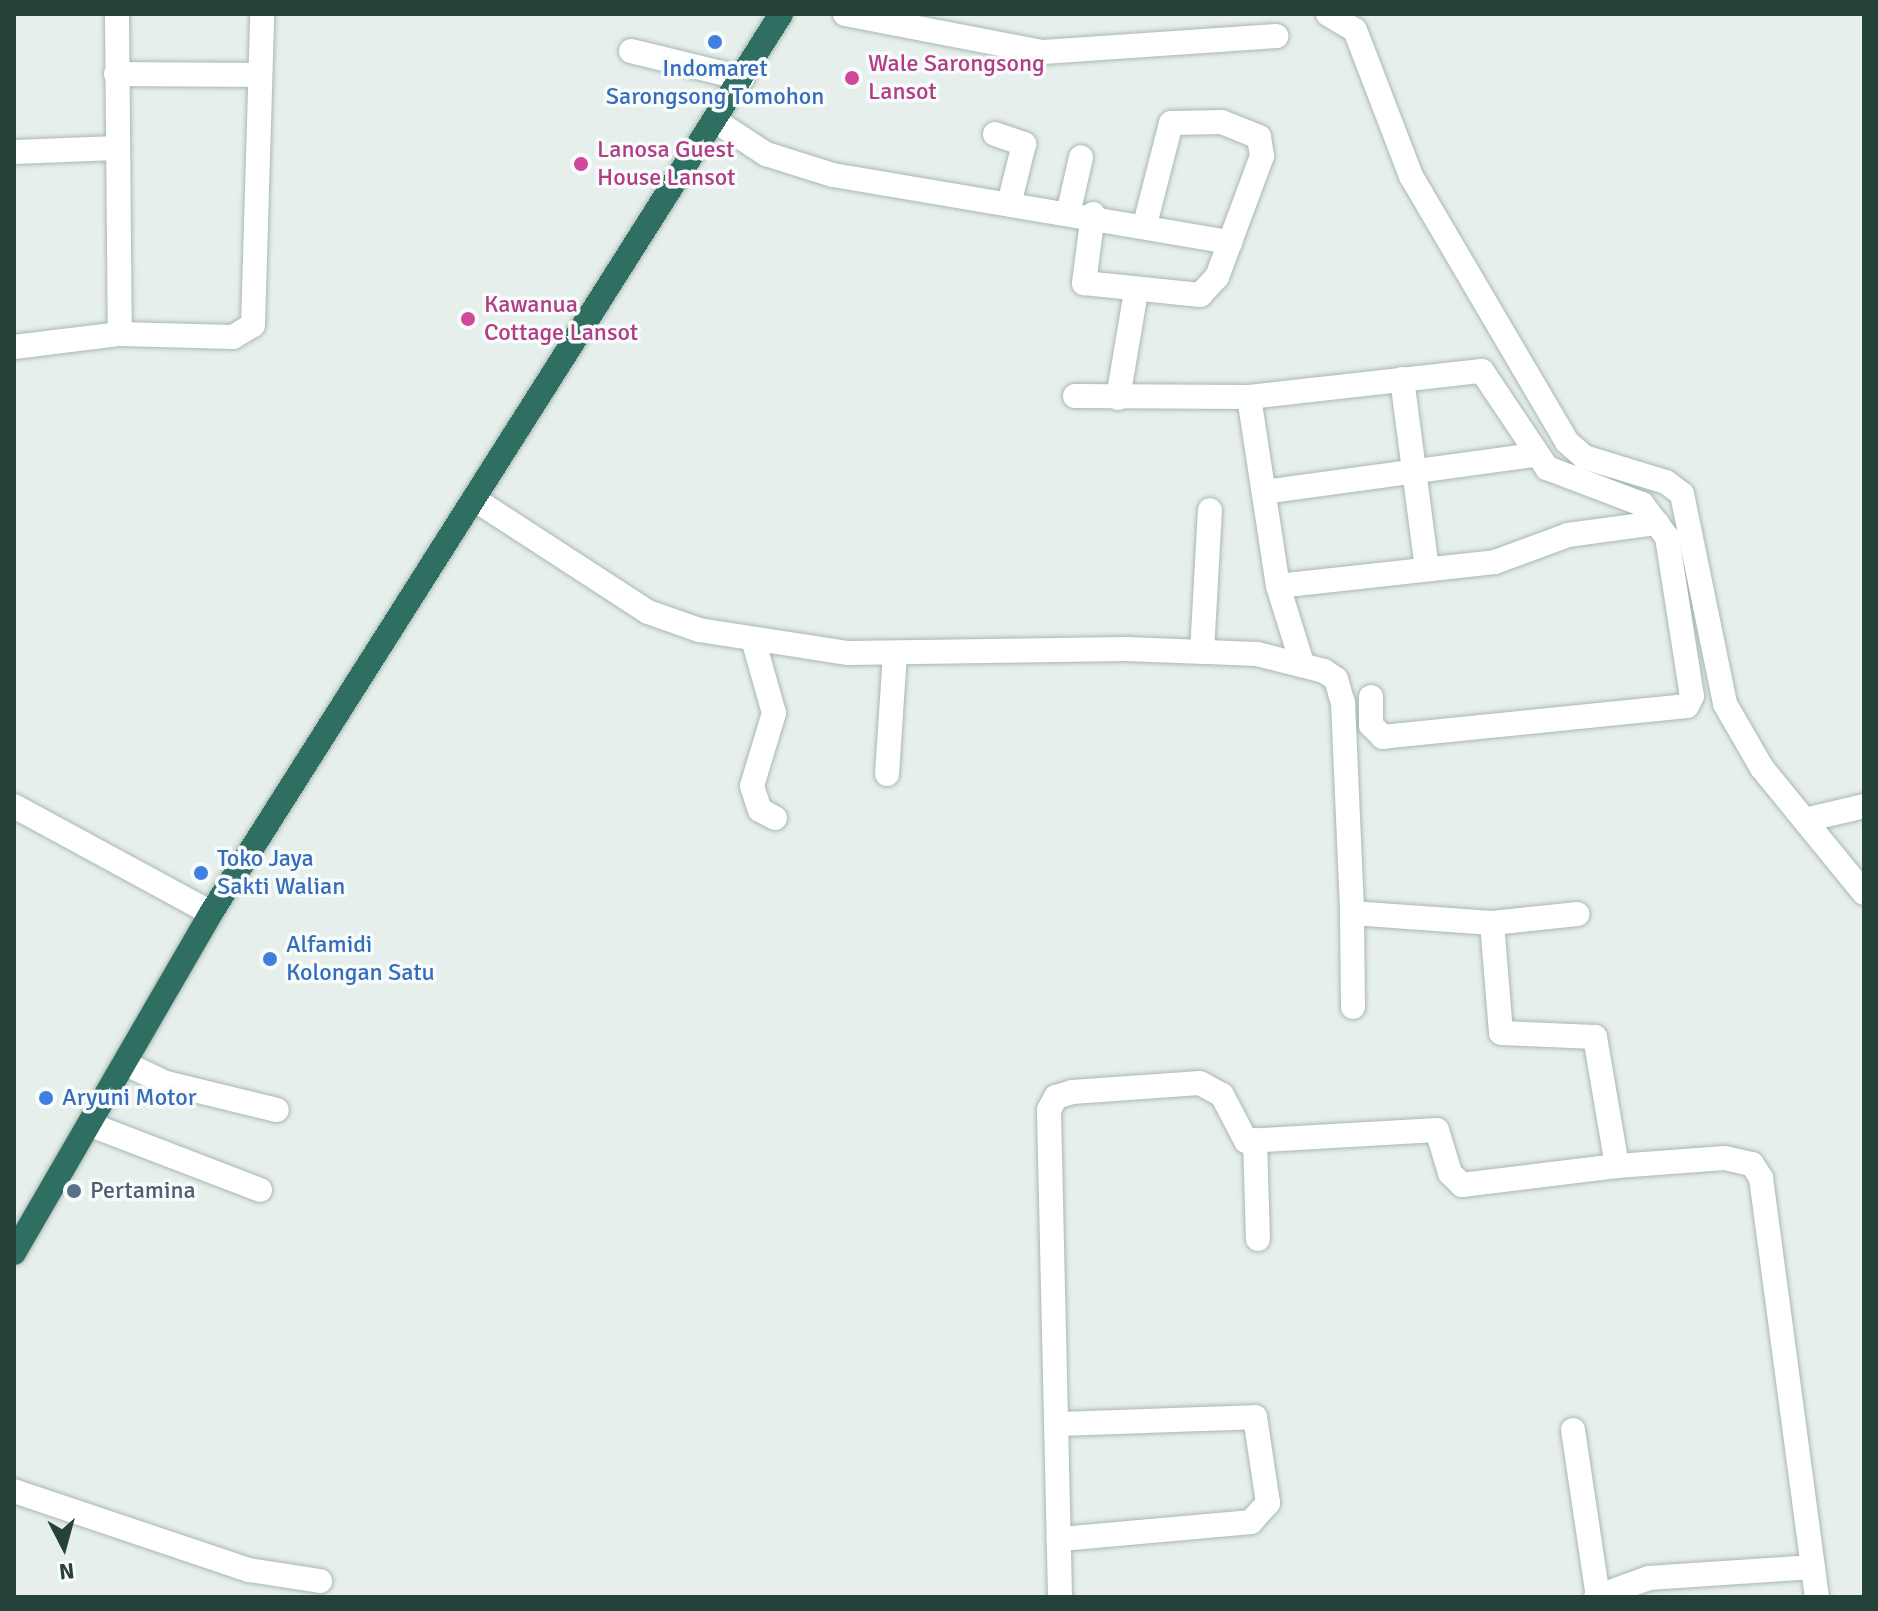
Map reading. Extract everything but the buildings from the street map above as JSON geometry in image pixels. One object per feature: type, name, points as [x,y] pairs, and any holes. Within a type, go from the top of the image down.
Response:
[{"type":"highway","points":[[14,1253],[91,1125],[211,913],[717,122],[781,14]]},
{"type":"street","points":[[117,14],[120,334]]},
{"type":"street","points":[[14,347],[120,334],[233,337],[253,325],[262,14]]},
{"type":"street","points":[[845,14],[1043,52],[1276,36]]},
{"type":"street","points":[[1328,14],[1355,22],[1411,176],[1567,442],[1584,457],[1666,482],[1682,494],[1725,704],[1805,820],[1864,893]]},
{"type":"street","points":[[631,51],[743,78]]},
{"type":"street","points":[[116,74],[259,75]]},
{"type":"street","points":[[717,122],[741,141],[799,166],[1081,212],[1230,242]]},
{"type":"street","points":[[1081,157],[1081,279],[1136,292],[1200,295],[1217,277],[1263,148],[1259,137],[1222,122],[1167,127],[1145,224]]},
{"type":"street","points":[[995,134],[1024,144],[1010,200]]},
{"type":"street","points":[[14,152],[117,148]]},
{"type":"street","points":[[1118,398],[1136,292]]},
{"type":"street","points":[[1075,396],[1249,397],[1487,372],[1535,455],[1564,477],[1642,504],[1657,523],[1671,557],[1692,696],[1687,706],[1383,737],[1371,725],[1371,697]]},
{"type":"street","points":[[1402,379],[1411,472],[1427,569]]},
{"type":"street","points":[[1249,397],[1278,586],[1302,663]]},
{"type":"street","points":[[1264,492],[1535,455]]},
{"type":"street","points":[[474,499],[648,612],[753,639],[895,655],[1202,652],[1302,663],[1341,688],[1352,913],[1353,1007]]},
{"type":"street","points":[[1202,652],[1210,510]]},
{"type":"street","points":[[1278,586],[1495,562],[1568,535],[1657,523]]},
{"type":"street","points":[[753,639],[774,713],[752,786],[760,810],[775,818]]},
{"type":"street","points":[[887,774],[895,655]]},
{"type":"street","points":[[14,806],[211,913]]},
{"type":"street","points":[[1805,820],[1864,806]]},
{"type":"street","points":[[1352,913],[1492,923],[1578,914]]},
{"type":"street","points":[[1492,923],[1501,1033],[1595,1037],[1617,1166]]},
{"type":"street","points":[[124,1063],[166,1083],[277,1110]]},
{"type":"street","points":[[1060,1597],[1046,1136],[1051,1103],[1087,1090],[1200,1083],[1222,1095],[1237,1134],[1255,1140],[1437,1130],[1450,1173],[1462,1185],[1617,1166],[1725,1158],[1757,1169],[1817,1597]]},
{"type":"street","points":[[91,1125],[260,1190]]},
{"type":"street","points":[[1255,1140],[1258,1239]]},
{"type":"street","points":[[1057,1424],[1255,1417],[1268,1503],[1251,1522],[1059,1539]]},
{"type":"street","points":[[1573,1430],[1597,1597],[1649,1578],[1813,1567]]},
{"type":"street","points":[[14,1491],[249,1570],[320,1581]]},
{"type":"place","name":"Indomaret Sarongsong Tomohon","points":[[715,42]]},
{"type":"place","name":"Wale Sarongsong Lansot","points":[[852,78]]},
{"type":"place","name":"Lanosa Guest House Lansot","points":[[581,164]]},
{"type":"place","name":"Kawanua Cottage Lansot","points":[[468,319]]},
{"type":"place","name":"Toko Jaya Sakti Walian","points":[[201,873]]},
{"type":"place","name":"Alfamidi Kolongan Satu","points":[[270,959]]},
{"type":"place","name":"Aryuni Motor","points":[[46,1098]]},
{"type":"place","name":"Pertamina","points":[[74,1191]]}]
